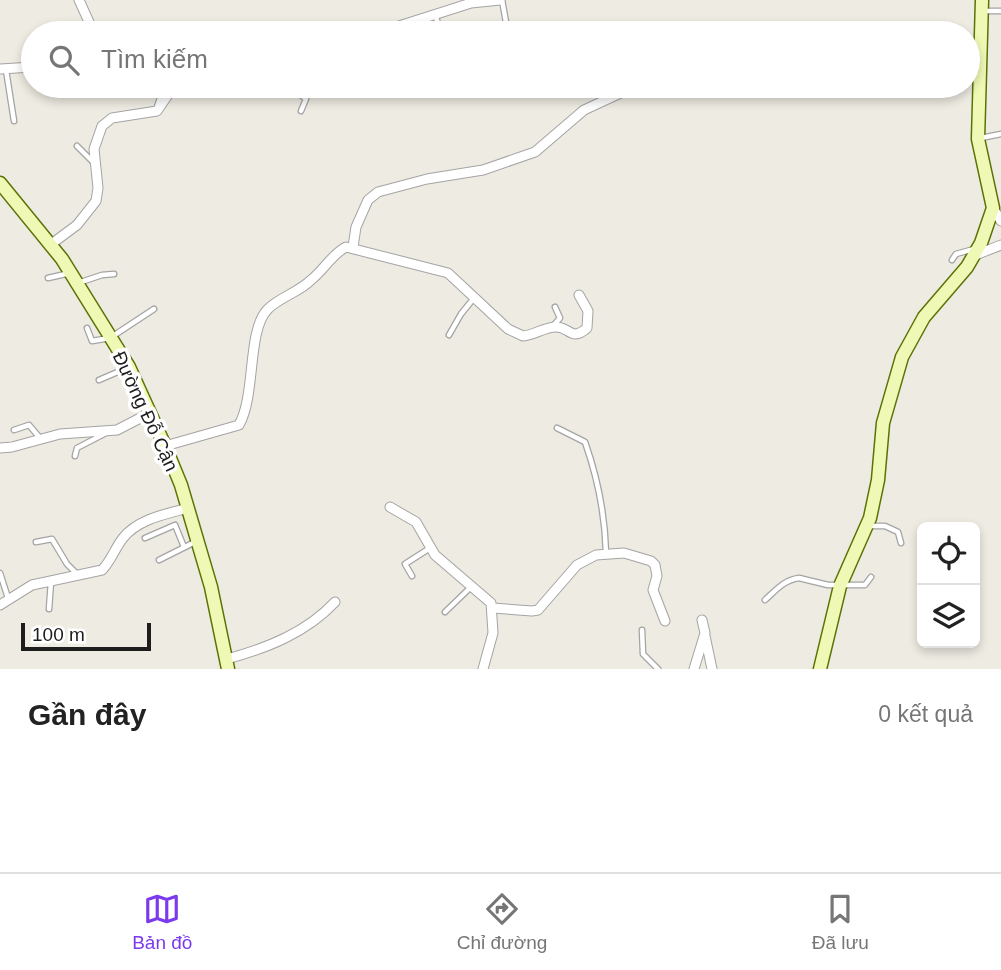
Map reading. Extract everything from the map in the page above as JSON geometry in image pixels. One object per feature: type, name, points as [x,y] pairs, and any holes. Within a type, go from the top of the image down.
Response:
[{"type":"street","points":[[79,0],[86,21]]},
{"type":"street","points":[[414,21],[471,3],[501,0]]},
{"type":"street","points":[[980,72],[982,5]]},
{"type":"street","points":[[3,69],[21,68]]},
{"type":"street","points":[[50,245],[77,225],[96,201],[98,188],[94,149],[106,121],[157,111],[166,98]]},
{"type":"street","points":[[353,247],[356,227],[368,200],[378,192],[427,179],[483,170],[535,152],[584,110],[610,98]]},
{"type":"street","points":[[979,98],[978,139],[993,208],[1001,221]]},
{"type":"street","name":"Đường Đỗ Cận","points":[[0,183],[74,278],[129,368],[165,446],[188,508],[211,587],[228,664]]},
{"type":"street","points":[[820,669],[840,586],[866,526],[878,480],[883,423],[902,357],[924,317],[975,252],[993,208]]},
{"type":"street","points":[[975,252],[1001,245]]},
{"type":"street","points":[[165,446],[239,425],[247,403],[259,324],[265,312],[274,303],[312,280],[346,247],[439,269],[455,279],[515,334],[531,335],[561,328],[576,334],[584,330],[588,311],[579,295]]},
{"type":"street","points":[[0,448],[60,434],[110,432],[124,428],[150,413]]},
{"type":"street","points":[[390,507],[416,522],[440,561],[488,600],[493,608],[492,639],[483,669]]},
{"type":"street","points":[[0,605],[32,585],[102,570],[122,540],[135,527],[151,519],[188,508]]},
{"type":"street","points":[[493,608],[538,610],[577,565],[606,553],[634,555],[655,565],[657,576],[653,590],[665,621]]},
{"type":"street","points":[[228,664],[285,640],[323,616],[335,603]]},
{"type":"street","points":[[702,620],[712,669]]},
{"type":"street","points":[[694,669],[705,633]]},
{"type":"lane","points":[[501,0],[505,21]]},
{"type":"lane","points":[[982,5],[1001,11]]},
{"type":"lane","points":[[435,14],[437,21]]},
{"type":"lane","points":[[3,69],[14,121]]},
{"type":"lane","points":[[157,111],[161,98]]},
{"type":"lane","points":[[301,111],[305,98]]},
{"type":"lane","points":[[978,139],[1001,134]]},
{"type":"lane","points":[[77,146],[94,163]]},
{"type":"lane","points":[[952,260],[962,251],[975,252]]},
{"type":"lane","points":[[48,278],[114,274]]},
{"type":"lane","points":[[449,335],[475,297]]},
{"type":"lane","points":[[550,329],[561,318],[555,307]]},
{"type":"lane","points":[[87,328],[92,341],[110,338],[154,309]]},
{"type":"lane","points":[[99,380],[129,368]]},
{"type":"lane","points":[[14,430],[29,425],[40,439]]},
{"type":"lane","points":[[556,428],[585,442],[598,481],[606,520],[606,553]]},
{"type":"lane","points":[[75,456],[75,450],[79,446],[110,432]]},
{"type":"lane","points":[[145,538],[175,525],[184,547]]},
{"type":"lane","points":[[866,526],[891,527],[898,532],[901,543]]},
{"type":"lane","points":[[36,542],[52,539],[67,564],[79,576]]},
{"type":"lane","points":[[159,560],[198,540]]},
{"type":"lane","points":[[412,576],[405,564],[430,548]]},
{"type":"lane","points":[[0,573],[8,598]]},
{"type":"lane","points":[[765,600],[787,580],[799,578],[840,586],[865,585],[871,577]]},
{"type":"lane","points":[[49,609],[51,580]]},
{"type":"lane","points":[[445,612],[472,586]]},
{"type":"lane","points":[[642,630],[642,651],[658,669]]}]
